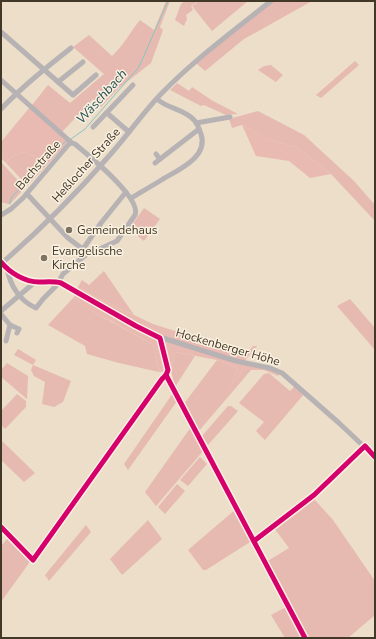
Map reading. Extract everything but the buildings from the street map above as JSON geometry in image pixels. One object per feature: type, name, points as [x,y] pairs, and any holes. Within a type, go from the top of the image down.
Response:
[{"type":"street","name":"Heßlocher Straße","points":[[2,263],[50,219],[101,166],[157,99],[208,50],[271,1]]},
{"type":"street","points":[[1,32],[73,95],[96,75]]},
{"type":"street","points":[[1,109],[16,93],[71,48]]},
{"type":"street","points":[[58,82],[83,62]]},
{"type":"street","points":[[1,80],[70,141],[101,166],[126,192],[136,208],[136,213],[119,238],[114,242],[88,253],[61,277],[36,308],[18,296],[13,288],[7,268]]},
{"type":"street","points":[[93,127],[133,85]]},
{"type":"street","points":[[131,198],[179,170],[195,157],[203,144],[196,123],[188,114],[162,103],[157,99]]},
{"type":"street","points":[[107,113],[129,132]]},
{"type":"street","points":[[196,123],[230,117]]},
{"type":"street","points":[[155,163],[199,129]]},
{"type":"street","name":"Bachstraße","points":[[1,215],[27,194],[70,141]]},
{"type":"street","points":[[156,154],[160,159]]},
{"type":"street","points":[[83,249],[101,223],[126,192]]},
{"type":"street","points":[[27,194],[68,238],[88,253]]},
{"type":"street","points":[[2,263],[22,278],[35,282],[58,282]]},
{"type":"street","points":[[17,333],[19,329],[10,325],[1,312],[35,282]]},
{"type":"street","name":"Hockenberger Höhe","points":[[58,282],[153,335],[236,361],[270,368],[282,373],[375,456]]},
{"type":"street","points":[[6,341],[10,325]]},
{"type":"shaded area","points":[[166,1],[170,1],[160,27],[163,30],[151,63],[119,88],[101,107],[93,99],[62,132],[32,105],[48,85],[70,103],[104,74],[73,47],[89,35],[112,56],[140,20],[154,30]]},
{"type":"shaded area","points":[[185,1],[198,1],[191,6],[193,10],[186,15],[187,19],[184,26],[175,20],[181,4]]},
{"type":"shaded area","points":[[199,1],[248,1],[212,31],[192,6]]},
{"type":"shaded area","points":[[273,1],[312,1],[244,39],[205,71],[196,63]]},
{"type":"shaded area","points":[[355,61],[359,65],[321,98],[316,95]]},
{"type":"shaded area","points":[[271,65],[283,75],[276,82],[258,70],[264,66]]},
{"type":"shaded area","points":[[177,83],[189,91],[192,87],[213,101],[238,114],[226,115],[204,105],[201,106],[170,90]]},
{"type":"shaded area","points":[[30,107],[68,142],[27,186],[21,179],[36,166],[35,157],[25,152],[14,155],[6,163],[1,158],[1,142]]},
{"type":"shaded area","points":[[258,111],[304,135],[354,181],[375,205],[375,221],[331,174],[296,147],[267,139],[242,125],[232,128],[229,119]]},
{"type":"shaded area","points":[[242,125],[267,139],[296,147],[331,174],[310,178],[289,161],[256,156]]},
{"type":"shaded area","points":[[25,152],[35,157],[36,166],[21,179],[6,163],[14,155]]},
{"type":"shaded area","points":[[1,162],[25,188],[10,204],[1,202]]},
{"type":"shaded area","points":[[144,208],[160,219],[144,241],[129,229]]},
{"type":"shaded area","points":[[104,271],[134,315],[78,287],[82,280],[89,285]]},
{"type":"shaded area","points":[[78,287],[153,324],[194,337],[233,354],[241,355],[247,353],[253,346],[257,346],[242,364],[266,369],[280,374],[278,376],[264,370],[243,370],[229,390],[237,368],[217,360],[175,352],[171,371],[159,372],[153,345],[83,307],[74,297]]},
{"type":"shaded area","points":[[74,297],[92,312],[153,345],[159,372],[87,354],[85,346],[48,325]]},
{"type":"shaded area","points":[[350,299],[375,328],[375,350],[337,306]]},
{"type":"shaded area","points":[[18,349],[36,360],[33,365],[14,355]]},
{"type":"shaded area","points":[[175,352],[195,356],[175,387],[171,371]]},
{"type":"shaded area","points":[[217,360],[237,368],[230,388],[243,370],[251,370],[198,432],[183,405]]},
{"type":"shaded area","points":[[7,363],[28,376],[27,399],[1,377],[1,370]]},
{"type":"shaded area","points":[[33,365],[71,381],[63,402],[54,407],[42,404],[45,382],[34,376],[31,370]]},
{"type":"shaded area","points":[[269,373],[290,391],[295,386],[304,394],[265,440],[256,431],[264,422],[239,403],[264,374]]},
{"type":"shaded area","points":[[173,393],[177,401],[128,470],[124,464]]},
{"type":"shaded area","points":[[17,394],[26,401],[26,407],[5,429],[1,425],[1,411]]},
{"type":"shaded area","points":[[228,406],[231,406],[238,411],[208,445],[202,436]]},
{"type":"shaded area","points":[[191,427],[204,450],[156,506],[145,492]]},
{"type":"shaded area","points":[[1,440],[35,473],[24,482],[1,460]]},
{"type":"shaded area","points":[[200,457],[207,464],[188,486],[180,480]]},
{"type":"shaded area","points":[[177,484],[185,491],[165,514],[158,507]]},
{"type":"shaded area","points":[[314,499],[333,520],[375,581],[375,615],[348,638],[306,638],[266,562],[289,548],[274,528]]},
{"type":"shaded area","points":[[236,509],[251,540],[250,542],[206,570],[203,570],[188,550]]},
{"type":"shaded area","points":[[148,520],[162,539],[122,575],[110,559]]},
{"type":"shaded area","points":[[86,525],[91,532],[49,581],[45,575]]},
{"type":"shaded area","points":[[8,538],[28,557],[29,563],[1,602],[1,546]]},
{"type":"shaded area","points":[[286,607],[301,638],[285,638],[271,615]]},
{"type":"waterway","name":"Wäschbach","points":[[71,139],[85,129],[139,67],[168,1]]},
{"type":"waterway","name":"Wäschbach","points":[[10,204],[11,198],[66,141]]},
{"type":"cycle path","points":[[1,262],[9,270],[23,279],[34,282],[61,283],[160,338],[168,370],[166,375],[33,560],[1,527]]},
{"type":"cycle path","points":[[166,375],[305,638]]},
{"type":"cycle path","points":[[254,541],[314,495],[365,446],[375,457]]},
{"type":"place","name":"Gemeindehaus","points":[[69,230]]},
{"type":"place","name":"Evangelische Kirche","points":[[44,258]]}]
